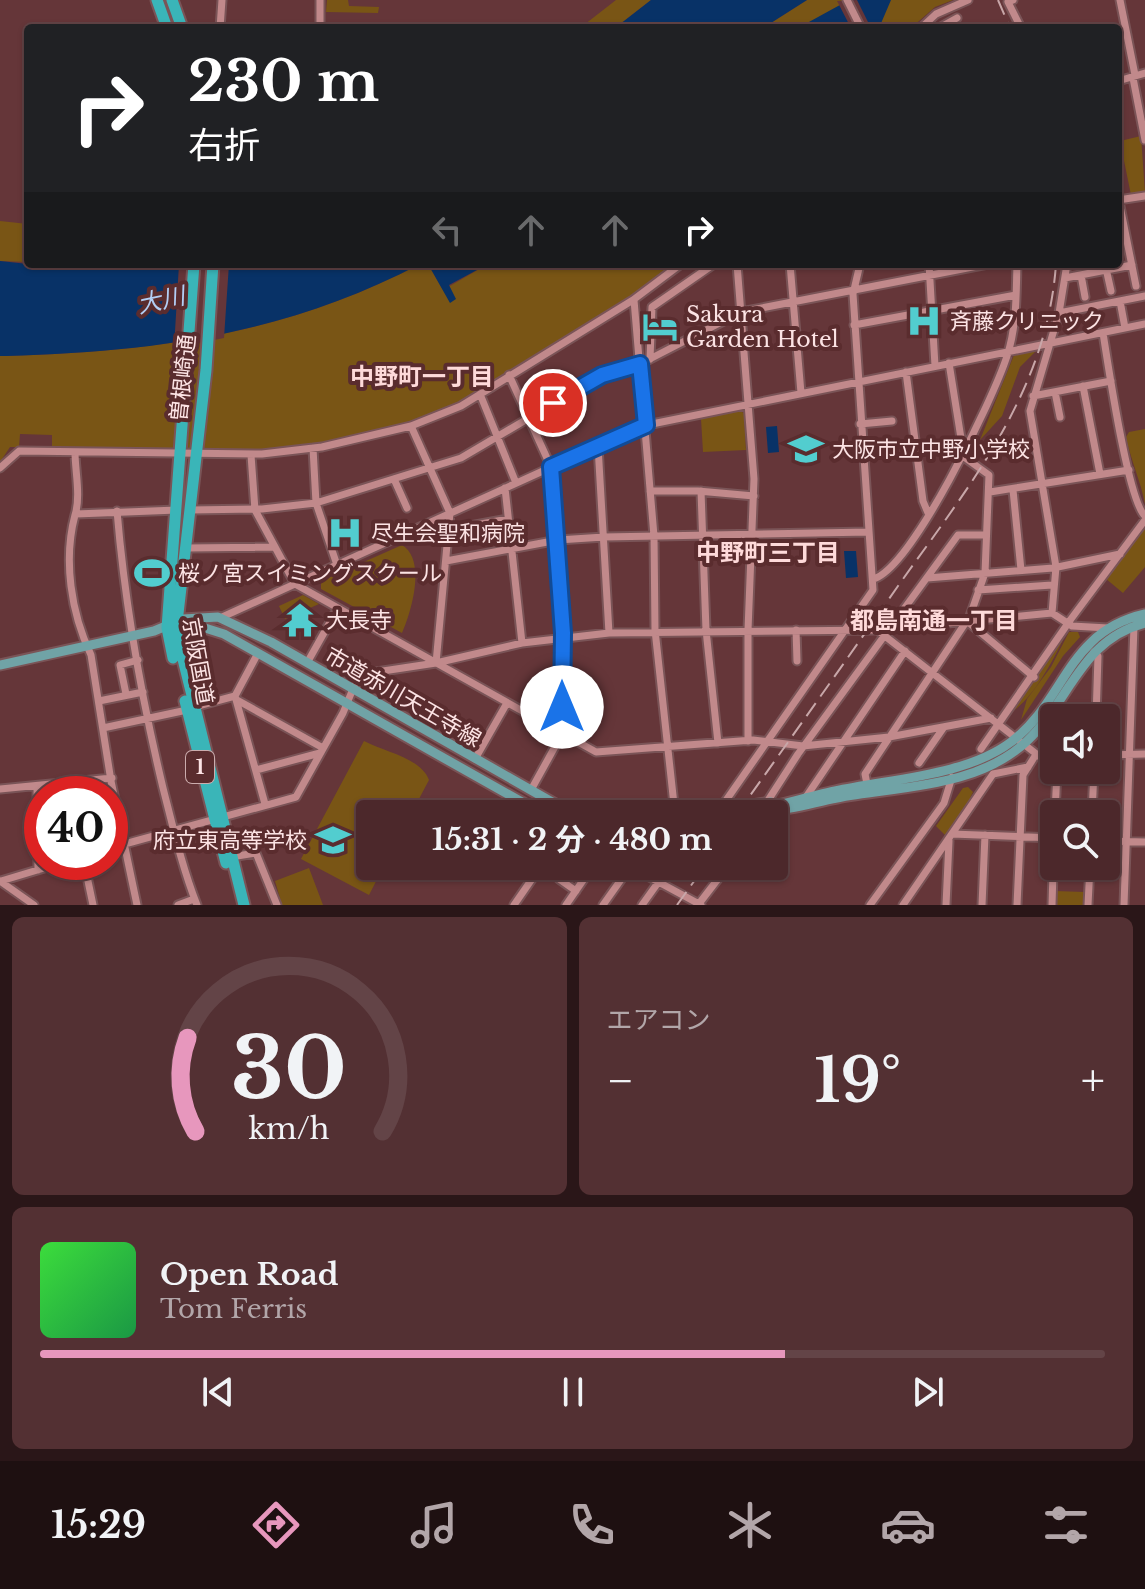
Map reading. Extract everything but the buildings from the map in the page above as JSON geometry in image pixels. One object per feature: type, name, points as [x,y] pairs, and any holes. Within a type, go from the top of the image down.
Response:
[{"type":"highway","points":[[157,0],[166,24]]},
{"type":"highway","points":[[172,0],[181,24]]},
{"type":"highway","name":"曽根崎通","points":[[184,419],[194,268]]},
{"type":"highway","name":"曽根崎通","points":[[196,452],[213,268]]},
{"type":"highway","name":"京阪国道","points":[[173,627],[187,548],[181,455],[184,419]]},
{"type":"highway","name":"京阪国道","points":[[196,452],[183,510],[173,627],[190,708],[244,905]]},
{"type":"highway","name":"京阪国道","points":[[218,816],[236,905]]},
{"type":"main road","points":[[788,803],[959,765],[1021,740],[1071,662],[1108,628],[1145,614]]},
{"type":"main road","name":"市道赤川天王寺線","points":[[0,665],[173,627],[192,617],[220,618],[307,663],[548,800]]},
{"type":"main road","points":[[788,805],[950,782],[997,762],[1021,740],[1094,652],[1112,637],[1140,625]]},
{"type":"main road","name":"市道赤川天王寺線","points":[[173,627],[215,631],[518,800]]},
{"type":"street","points":[[220,24],[222,0]]},
{"type":"street","points":[[320,0],[320,24]]},
{"type":"street","points":[[847,0],[859,24]]},
{"type":"street","points":[[926,24],[941,11],[968,0]]},
{"type":"street","points":[[1013,0],[1008,2],[1019,24]]},
{"type":"street","points":[[1120,0],[1145,140]]},
{"type":"street","points":[[948,24],[957,18]]},
{"type":"street","points":[[1122,80],[1145,73]]},
{"type":"street","points":[[1122,199],[1145,196]]},
{"type":"street","points":[[1122,218],[1136,286]]},
{"type":"street","points":[[1122,266],[1132,265]]},
{"type":"street","points":[[0,468],[19,451],[251,455],[313,448],[411,426],[457,408],[634,300],[676,268]]},
{"type":"street","points":[[650,359],[652,307],[708,268]]},
{"type":"street","points":[[737,268],[754,496],[748,630],[748,741]]},
{"type":"street","points":[[790,268],[801,393]]},
{"type":"street","points":[[727,800],[872,594],[854,325],[853,289],[859,268]]},
{"type":"street","points":[[930,268],[935,366]]},
{"type":"street","points":[[76,514],[255,510],[316,503],[461,458],[602,375],[640,364],[741,312],[962,268]]},
{"type":"street","points":[[873,579],[889,570],[928,513],[964,457],[988,409],[1009,352],[1017,268]]},
{"type":"street","points":[[1052,613],[1052,585],[1056,567],[1030,411],[1052,343],[1066,268]]},
{"type":"street","points":[[1065,278],[1103,268]]},
{"type":"street","points":[[1106,268],[1111,291]]},
{"type":"street","points":[[1081,275],[1085,297]]},
{"type":"street","points":[[854,325],[1016,295]]},
{"type":"street","points":[[1059,313],[1145,296]]},
{"type":"street","points":[[634,300],[654,536],[655,630],[673,800]]},
{"type":"street","points":[[1120,301],[1125,328]]},
{"type":"street","points":[[220,618],[646,425],[1145,324]]},
{"type":"street","points":[[981,749],[1145,518],[1139,511],[1129,470],[1103,333]]},
{"type":"street","points":[[867,784],[865,774],[967,621],[985,573],[989,475],[964,457],[949,363]]},
{"type":"street","points":[[906,372],[923,501],[928,513]]},
{"type":"street","points":[[509,375],[551,467],[558,540],[563,638],[562,734],[531,790]]},
{"type":"street","points":[[1033,396],[1111,381]]},
{"type":"street","points":[[1083,386],[1100,474]]},
{"type":"street","points":[[1055,392],[1060,417]]},
{"type":"street","points":[[480,394],[516,483]]},
{"type":"street","points":[[860,424],[892,421]]},
{"type":"street","points":[[411,426],[450,513],[436,663]]},
{"type":"street","points":[[598,446],[609,633]]},
{"type":"street","points":[[313,448],[316,503],[337,565]]},
{"type":"street","points":[[75,452],[76,514],[69,576],[99,701],[112,776]]},
{"type":"street","points":[[251,455],[255,510],[295,584],[598,753],[748,741],[803,746],[889,737],[991,718]]},
{"type":"street","points":[[990,492],[1129,470]]},
{"type":"street","points":[[394,479],[407,508]]},
{"type":"street","points":[[505,488],[522,643]]},
{"type":"street","points":[[1013,490],[1021,570]]},
{"type":"street","points":[[650,491],[701,491],[754,496]]},
{"type":"street","points":[[701,491],[706,630],[718,743]]},
{"type":"street","points":[[117,511],[125,601],[147,721],[196,902],[178,905]]},
{"type":"street","points":[[470,526],[508,519]]},
{"type":"street","points":[[446,561],[558,540],[869,532]]},
{"type":"street","points":[[770,800],[803,746],[958,535],[985,535]]},
{"type":"street","points":[[187,548],[275,547]]},
{"type":"street","points":[[927,578],[1056,567],[1120,554]]},
{"type":"street","points":[[978,590],[1052,585]]},
{"type":"street","points":[[307,663],[338,608]]},
{"type":"street","points":[[128,843],[296,797],[361,675],[436,663],[522,643],[655,630],[886,632],[1052,613],[1068,624],[1108,628]]},
{"type":"street","points":[[967,621],[1034,677]]},
{"type":"street","points":[[1124,905],[1140,625]]},
{"type":"street","points":[[796,630],[797,661]]},
{"type":"street","points":[[886,632],[905,651],[1021,740],[1037,756],[1025,771],[1017,905]]},
{"type":"street","points":[[806,797],[905,651]]},
{"type":"street","points":[[1094,652],[1098,656],[1096,704]]},
{"type":"street","points":[[258,653],[236,698],[265,804]]},
{"type":"street","points":[[126,694],[120,665],[138,660]]},
{"type":"street","points":[[563,689],[586,689]]},
{"type":"street","points":[[99,701],[143,692]]},
{"type":"street","points":[[103,728],[147,721],[236,698],[322,751]]},
{"type":"street","points":[[475,759],[507,703]]},
{"type":"street","points":[[919,763],[944,727]]},
{"type":"street","points":[[256,770],[322,751]]},
{"type":"street","points":[[1120,758],[1130,760],[1145,754]]},
{"type":"street","points":[[870,905],[939,810],[959,765]]},
{"type":"street","points":[[906,903],[993,774],[1025,771]]},
{"type":"street","points":[[932,772],[944,774],[950,782]]},
{"type":"street","points":[[0,789],[24,788]]},
{"type":"street","points":[[982,905],[985,835]]},
{"type":"street","points":[[950,836],[1040,838]]},
{"type":"street","points":[[946,905],[950,836]]},
{"type":"street","points":[[1120,841],[1145,842]]},
{"type":"street","points":[[231,857],[256,853],[277,905]]},
{"type":"street","points":[[128,863],[137,905]]},
{"type":"street","points":[[0,881],[24,874]]},
{"type":"street","points":[[88,880],[93,905]]},
{"type":"street","points":[[515,904],[531,880]]},
{"type":"street","points":[[560,880],[576,891]]},
{"type":"street","points":[[566,905],[583,880]]},
{"type":"street","points":[[603,905],[620,880]]},
{"type":"street","points":[[654,880],[699,905],[718,880]]},
{"type":"street","points":[[1052,905],[1053,880]]},
{"type":"street","points":[[1088,905],[1089,880]]},
{"type":"street","points":[[0,881],[34,905]]},
{"type":"street","points":[[642,905],[658,882]]},
{"type":"shaded area","points":[[327,0],[348,0],[349,6],[379,7],[378,13],[326,12]]},
{"type":"shaded area","points":[[616,0],[651,0],[620,24],[585,24]]},
{"type":"shaded area","points":[[807,0],[953,0],[935,7],[916,24],[769,24]]},
{"type":"shaded area","points":[[1141,136],[1145,193],[1131,195],[1122,141]]},
{"type":"shaded area","points":[[0,221],[24,224],[24,262],[0,261]]},
{"type":"shaded area","points":[[412,268],[430,268],[443,290],[481,268],[670,268],[623,302],[457,405],[416,420],[322,443],[259,451],[52,448],[52,435],[20,434],[19,447],[10,447],[0,462],[0,356],[111,350],[216,335],[318,308]]},
{"type":"shaded area","points":[[1038,349],[1020,367],[1002,416],[980,440],[1014,355]]},
{"type":"shaded area","points":[[740,411],[744,413],[746,450],[703,452],[701,419]]},
{"type":"shaded area","points":[[1145,429],[1145,504],[1126,437],[1129,432]]},
{"type":"shaded area","points":[[1145,526],[1145,567],[1123,593],[1105,578]]},
{"type":"shaded area","points":[[402,545],[410,552],[414,562],[415,587],[402,633],[321,589],[321,581]]},
{"type":"shaded area","points":[[303,595],[319,604],[285,619],[279,606]]},
{"type":"shaded area","points":[[1069,632],[1078,632],[1080,637],[1063,656],[1021,720],[1027,699],[1051,667]]},
{"type":"shaded area","points":[[1064,638],[1033,690],[1008,715]]},
{"type":"shaded area","points":[[364,741],[410,761],[425,772],[429,780],[418,800],[356,800],[356,880],[377,880],[369,895],[301,859]]},
{"type":"shaded area","points":[[968,787],[973,792],[970,798],[974,798],[947,837],[936,826],[963,788]]},
{"type":"shaded area","points":[[309,868],[323,905],[282,905],[275,881]]},
{"type":"shaded area","points":[[1054,891],[1085,892],[1085,905],[1053,905]]},
{"type":"water","points":[[651,0],[807,0],[769,24],[620,24]]},
{"type":"water","points":[[849,0],[891,0],[881,24],[805,24]]},
{"type":"water","name":"大川","points":[[0,261],[24,264],[24,268],[412,268],[320,307],[219,335],[115,350],[0,356]]},
{"type":"water","points":[[430,268],[481,268],[449,285],[456,299],[450,303]]},
{"type":"water","points":[[777,426],[779,452],[768,453],[766,427]]},
{"type":"water","points":[[844,551],[856,551],[858,577],[846,578]]},
{"type":"pier","points":[[857,0],[869,24],[849,24],[837,1]]},
{"type":"pier","points":[[179,268],[229,268],[224,338],[174,348]]},
{"type":"railway","points":[[998,0],[1008,24]]},
{"type":"railway","points":[[747,800],[951,512],[1000,436],[1038,354],[1050,310],[1055,268]]},
{"type":"railway","points":[[677,905],[695,880]]},
{"type":"place","name":"斉藤クリニック","points":[[924,321]]},
{"type":"place","name":"Sakura Garden Hotel","points":[[660,327]]},
{"type":"place","name":"大阪市立中野小学校","points":[[806,449]]},
{"type":"place","name":"尽生会聖和病院","points":[[345,533]]},
{"type":"place","name":"桜ノ宮スイミングスクール","points":[[152,573]]},
{"type":"place","name":"大長寺","points":[[300,620]]},
{"type":"place","name":"府立東高等学校","points":[[333,840]]},
{"type":"district","name":"中野町一丁目","points":[[422,376]]},
{"type":"district","name":"中野町三丁目","points":[[768,552]]},
{"type":"district","name":"都島南通一丁目","points":[[934,620]]},
{"type":"route","points":[[553,403],[602,375],[640,364],[646,425],[551,467],[563,633],[562,707]]}]
